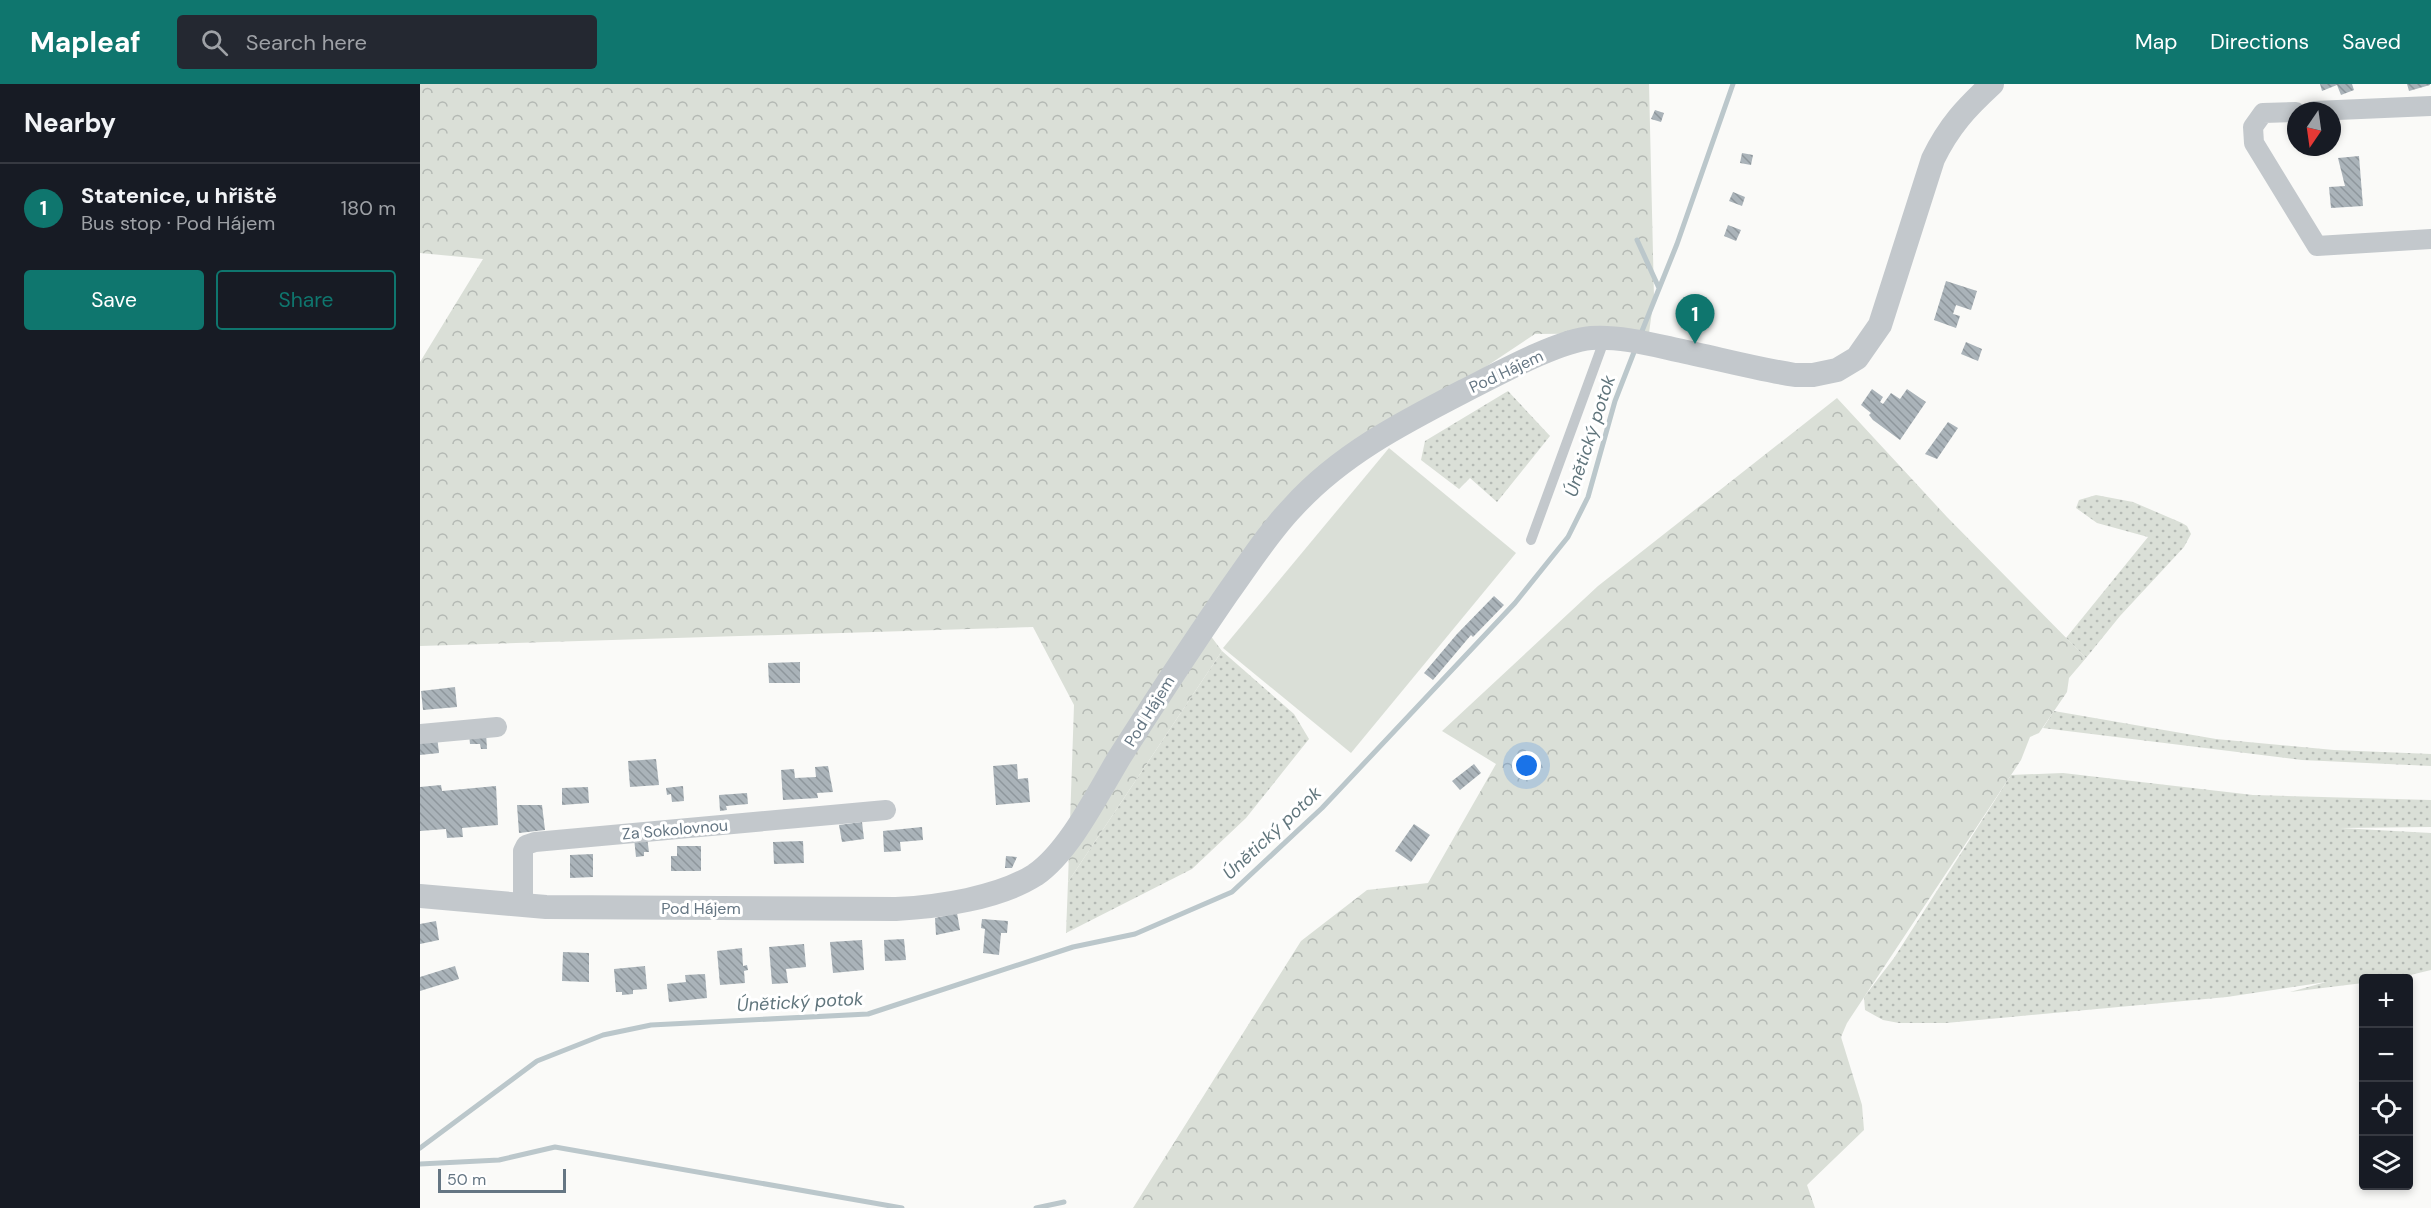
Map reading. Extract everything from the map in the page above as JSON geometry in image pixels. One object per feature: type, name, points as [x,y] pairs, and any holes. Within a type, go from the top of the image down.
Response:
[{"type":"street","name":"Pod Hájem","points":[[420,896],[523,906],[908,908],[975,897],[1033,876],[1055,857],[1071,835],[1187,651],[1246,566],[1290,509],[1311,487],[1341,462],[1393,428],[1477,384],[1565,345],[1584,339],[1614,339],[1656,345],[1779,372],[1813,375],[1837,370],[1857,358],[1880,324],[1933,159],[1944,137],[1961,113],[1992,84]]},
{"type":"street","points":[[2341,110],[2431,106]]},
{"type":"street","points":[[2287,112],[2263,113],[2253,127],[2254,142],[2317,246],[2431,239]]},
{"type":"street","points":[[420,734],[497,727]]},
{"type":"street","name":"Za Sokolovnou","points":[[523,906],[523,850],[526,845],[535,842],[886,810]]},
{"type":"lane","points":[[1531,540],[1614,339]]},
{"type":"green space","points":[[420,84],[1649,84],[1654,297],[1649,333],[1535,334],[1332,469],[1198,619],[1222,651],[1068,882],[1074,705],[1033,627],[420,646],[420,362],[483,259],[420,253]]},
{"type":"green space","points":[[1508,391],[1550,436],[1497,502],[1470,478],[1459,489],[1421,460],[1425,441]]},
{"type":"green space","points":[[1837,398],[1947,517],[2086,658],[2069,678],[2067,692],[2039,733],[2030,737],[2021,760],[1847,1023],[1841,1037],[1862,1105],[1864,1130],[1807,1185],[1815,1208],[1133,1208],[1301,941],[1367,890],[1428,883],[1496,764],[1442,731],[1598,586]]},
{"type":"green space","points":[[1389,448],[1516,553],[1351,753],[1223,648]]},
{"type":"green space","points":[[2096,495],[2133,502],[2182,523],[2187,526],[2191,534],[2184,547],[2120,616],[2086,658],[2066,638],[2148,537],[2097,523],[2076,508],[2079,500]]},
{"type":"green space","points":[[1222,651],[1294,714],[1309,739],[1246,818],[1192,869],[1066,933],[1068,882]]},
{"type":"green space","points":[[2054,711],[2216,739],[2334,750],[2431,754],[2431,766],[2302,760],[2043,728]]},
{"type":"green space","points":[[2063,773],[2253,795],[2431,800],[2431,827],[2340,828],[2431,833],[2431,970],[2413,974],[2359,974],[2359,983],[2290,992],[2326,982],[2227,997],[1946,1023],[1899,1023],[1883,1020],[1865,1010],[1864,997],[1894,958],[2011,775]]},
{"type":"building","points":[[2320,84],[2352,84],[2354,90],[2341,95],[2337,85],[2322,91]]},
{"type":"building","points":[[2407,84],[2430,84],[2430,85],[2409,91]]},
{"type":"building","points":[[1655,110],[1664,113],[1661,122],[1651,119]]},
{"type":"building","points":[[1742,153],[1753,155],[1751,165],[1740,163]]},
{"type":"building","points":[[2359,156],[2363,206],[2331,208],[2329,187],[2345,186],[2338,158]]},
{"type":"building","points":[[1733,192],[1745,197],[1742,206],[1729,201]]},
{"type":"building","points":[[1728,225],[1741,230],[1736,241],[1724,236]]},
{"type":"building","points":[[1946,281],[1977,291],[1971,310],[1956,305],[1953,314],[1960,316],[1956,328],[1934,320]]},
{"type":"building","points":[[1966,342],[1982,349],[1978,361],[1961,354]]},
{"type":"building","points":[[1872,389],[1883,397],[1880,402],[1883,404],[1891,393],[1900,399],[1907,389],[1926,402],[1900,440],[1873,420],[1869,415],[1871,413],[1861,405]]},
{"type":"building","points":[[1948,422],[1958,428],[1937,459],[1925,454]]},
{"type":"building","points":[[1494,596],[1504,605],[1473,637],[1471,635],[1433,680],[1424,673],[1457,634]]},
{"type":"building","points":[[800,662],[800,683],[769,683],[768,663]]},
{"type":"building","points":[[455,687],[457,707],[423,710],[421,691]]},
{"type":"building","points":[[486,733],[487,749],[481,749],[480,744],[470,744],[469,734]]},
{"type":"building","points":[[437,736],[439,753],[420,755],[420,738]]},
{"type":"building","points":[[656,759],[659,785],[630,787],[628,761]]},
{"type":"building","points":[[1017,764],[1018,779],[1028,778],[1030,802],[996,805],[993,766]]},
{"type":"building","points":[[1474,764],[1481,773],[1460,790],[1452,781]]},
{"type":"building","points":[[828,766],[833,792],[817,793],[818,798],[783,800],[781,770],[794,769],[795,778],[816,777],[815,767]]},
{"type":"building","points":[[441,785],[442,791],[496,786],[498,825],[462,828],[463,837],[447,838],[446,829],[420,831],[420,787]]},
{"type":"building","points":[[683,786],[684,801],[672,802],[671,794],[667,795],[666,788]]},
{"type":"building","points":[[588,787],[589,803],[562,805],[562,788]]},
{"type":"building","points":[[747,793],[748,804],[726,806],[727,810],[720,811],[719,795]]},
{"type":"building","points":[[517,805],[542,805],[545,830],[519,833]]},
{"type":"building","points":[[862,822],[864,839],[842,842],[839,825]]},
{"type":"building","points":[[1414,824],[1430,835],[1411,862],[1395,851]]},
{"type":"building","points":[[922,827],[923,840],[900,842],[901,851],[884,852],[883,831]]},
{"type":"building","points":[[647,837],[649,852],[644,852],[644,856],[636,857],[634,838]]},
{"type":"building","points":[[803,841],[804,863],[774,864],[773,842]]},
{"type":"building","points":[[677,846],[701,846],[701,871],[671,871],[671,856],[677,856]]},
{"type":"building","points":[[593,854],[593,877],[570,878],[570,855]]},
{"type":"building","points":[[1006,856],[1017,857],[1012,868],[1005,868]]},
{"type":"building","points":[[957,913],[960,930],[936,935],[935,918]]},
{"type":"building","points":[[982,919],[1008,921],[1007,933],[1001,933],[999,955],[983,953],[985,929],[981,928]]},
{"type":"building","points":[[436,921],[439,940],[420,944],[420,924]]},
{"type":"building","points":[[904,939],[906,960],[885,961],[884,940]]},
{"type":"building","points":[[862,940],[864,970],[833,973],[830,942]]},
{"type":"building","points":[[804,944],[806,967],[786,969],[788,983],[772,984],[769,947]]},
{"type":"building","points":[[742,948],[743,966],[747,965],[748,970],[744,971],[745,983],[720,985],[717,951]]},
{"type":"building","points":[[563,952],[589,953],[589,982],[562,981]]},
{"type":"building","points":[[455,966],[459,979],[420,991],[420,977]]},
{"type":"building","points":[[645,966],[647,989],[633,990],[633,994],[622,995],[622,992],[616,992],[614,969]]},
{"type":"building","points":[[705,974],[707,998],[669,1002],[667,984],[686,982],[685,975]]},
{"type":"waterway","name":"Únětický potok","points":[[1640,336],[1677,244],[1733,84]]},
{"type":"waterway","points":[[1637,240],[1659,288]]},
{"type":"waterway","name":"Únětický potok","points":[[420,1148],[537,1061],[603,1035],[651,1025],[868,1014],[1073,947],[1135,934],[1232,892],[1322,808],[1515,603],[1568,537],[1588,497],[1615,401],[1636,347]]},
{"type":"waterway","points":[[420,1164],[499,1160],[555,1147],[902,1208]]},
{"type":"waterway","points":[[1036,1208],[1064,1202]]},
{"type":"place","name":"Statenice, u hřiště","points":[[1695,344]]}]
